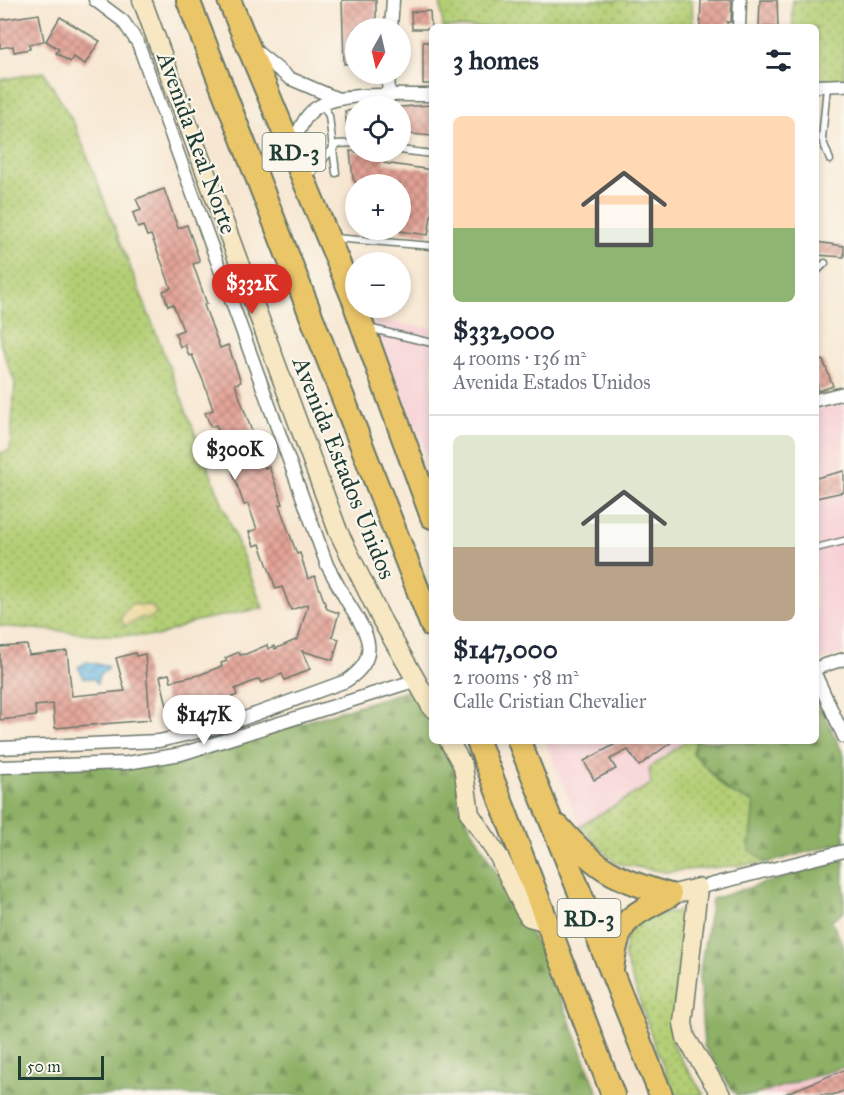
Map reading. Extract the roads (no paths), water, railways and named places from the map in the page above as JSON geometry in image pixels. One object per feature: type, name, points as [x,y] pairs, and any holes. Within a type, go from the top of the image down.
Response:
[{"type":"highway","name":"RD-3","points":[[188,0],[429,618]]},
{"type":"highway","name":"RD-3","points":[[229,0],[345,279]]},
{"type":"highway","name":"RD-3","points":[[361,318],[429,506]]},
{"type":"highway","name":"RD-3","points":[[479,744],[613,1095]]},
{"type":"highway","name":"RD-3","points":[[520,744],[661,1095]]},
{"type":"highway","points":[[548,813],[581,852],[602,869],[626,882],[670,895]]},
{"type":"highway","points":[[612,974],[620,930],[630,916],[670,895]]},
{"type":"street","name":"Avenida Real Norte","points":[[0,748],[159,741],[220,727],[346,681],[356,674],[368,654],[366,631],[327,565],[138,43],[123,21],[95,0]]},
{"type":"street","name":"Avenida Estados Unidos","points":[[142,0],[338,531],[381,619],[429,702]]},
{"type":"street","points":[[392,18],[393,0]]},
{"type":"street","points":[[739,24],[740,0]]},
{"type":"street","points":[[247,41],[266,62],[289,78],[338,99]]},
{"type":"street","points":[[821,86],[844,86]]},
{"type":"street","points":[[410,96],[429,95]]},
{"type":"street","points":[[292,148],[309,113],[322,103],[345,99]]},
{"type":"street","points":[[819,399],[844,393]]},
{"type":"street","points":[[819,667],[844,659]]},
{"type":"street","points":[[0,767],[126,763],[181,754],[417,680]]},
{"type":"street","points":[[819,682],[844,736]]},
{"type":"street","points":[[451,744],[463,766],[470,814],[500,857],[524,909],[530,917],[548,922]]},
{"type":"street","points":[[670,895],[844,851]]},
{"type":"street","points":[[698,888],[683,1023],[686,1038],[721,1095]]},
{"type":"lane","points":[[821,86],[822,139],[830,160]]},
{"type":"lane","points":[[322,103],[329,116],[336,172]]},
{"type":"lane","points":[[305,180],[333,148],[341,142],[345,142]]},
{"type":"lane","points":[[411,151],[429,154]]},
{"type":"lane","points":[[328,237],[429,246]]},
{"type":"lane","points":[[819,269],[825,263]]},
{"type":"lane","points":[[371,318],[429,342]]},
{"type":"lane","points":[[819,547],[844,541]]},
{"type":"water","points":[[87,662],[107,666],[107,670],[100,674],[97,683],[94,679],[84,678],[78,667]]}]
